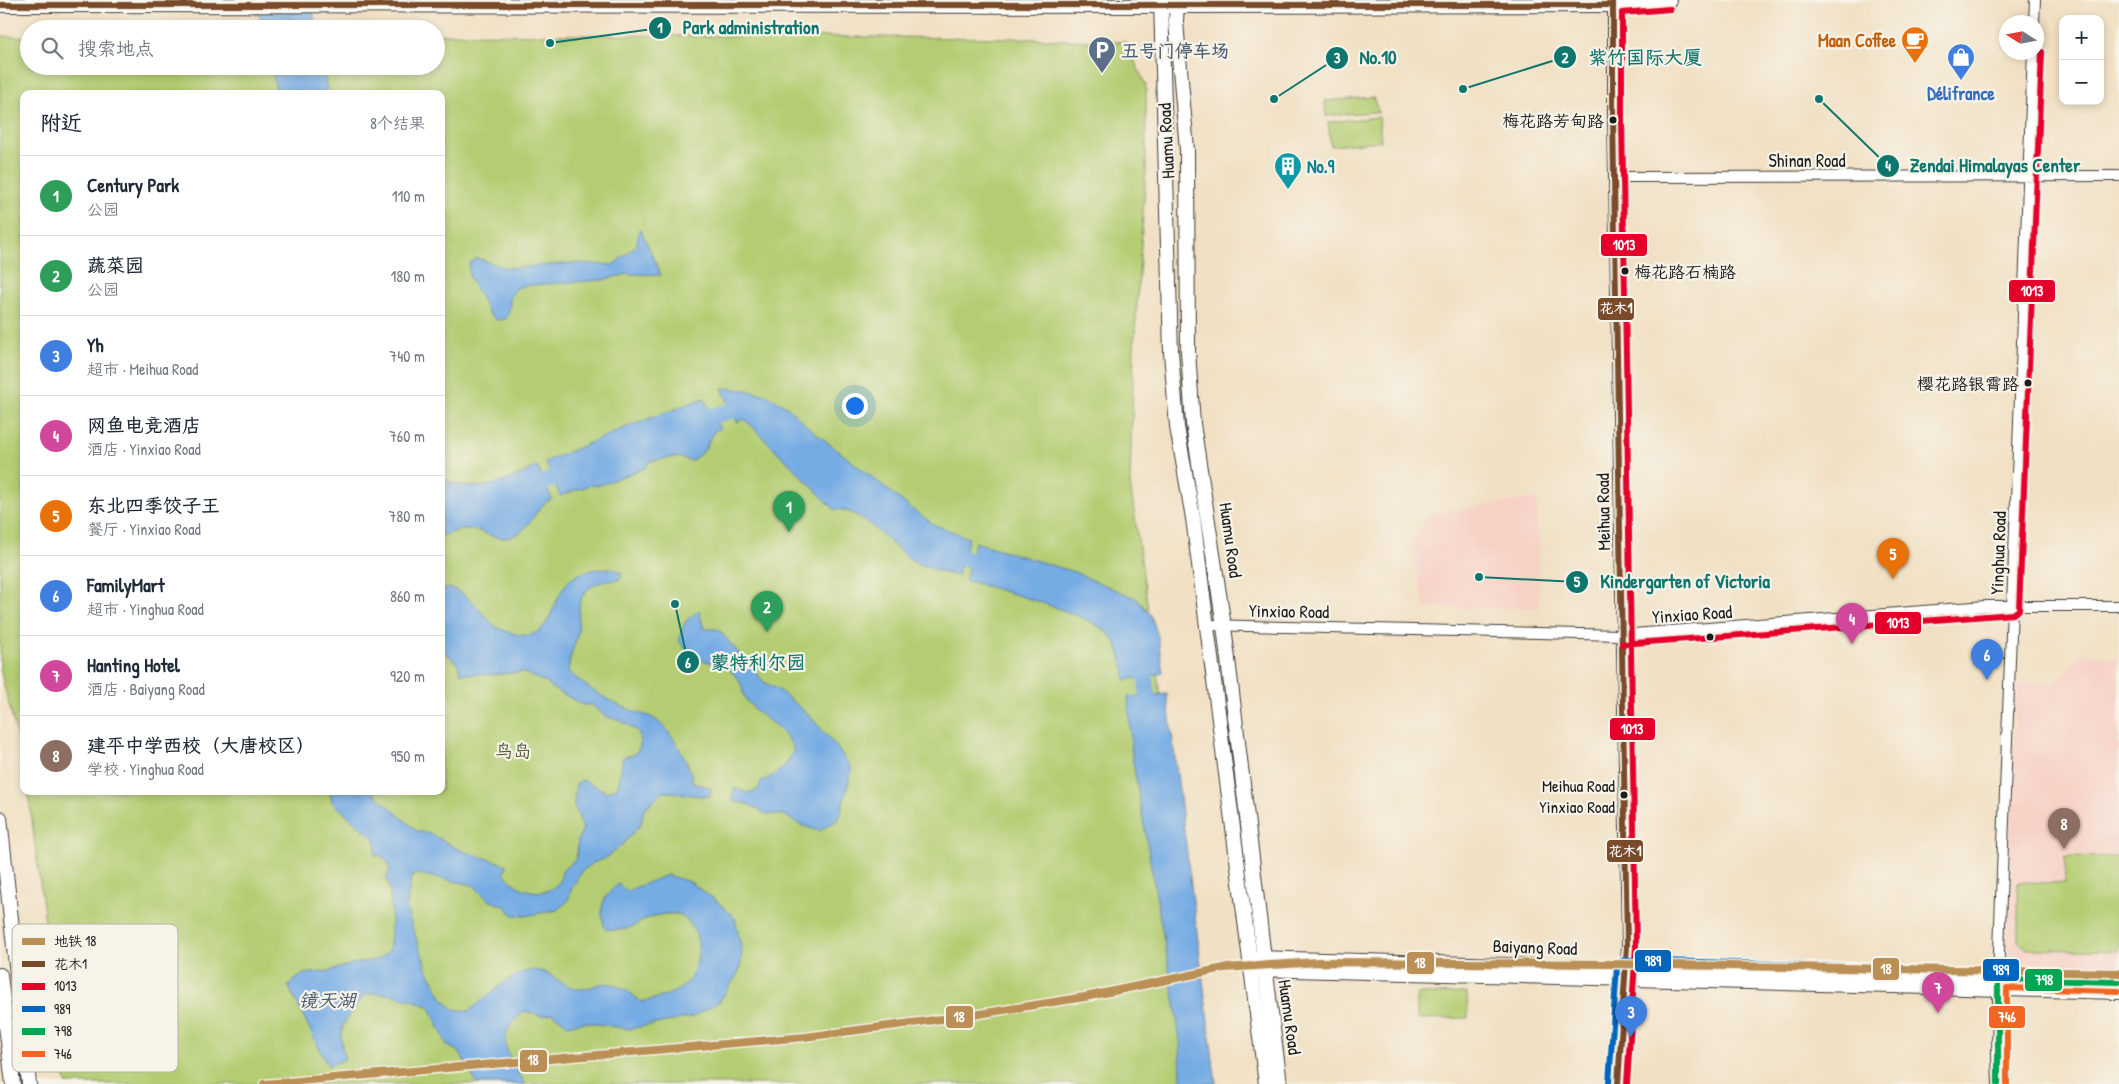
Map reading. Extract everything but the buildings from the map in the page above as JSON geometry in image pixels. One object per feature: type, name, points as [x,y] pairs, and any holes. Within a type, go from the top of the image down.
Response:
[{"type":"main road","points":[[0,5],[1613,2],[1669,0]]},
{"type":"main road","name":"Huamu Road","points":[[1161,3],[1171,352],[1177,427],[1193,518],[1207,625],[1258,964],[1280,1084]]},
{"type":"main road","name":"Huamu Road","points":[[1177,3],[1176,22],[1187,150],[1188,351],[1194,424],[1224,626],[1258,964],[1266,1084]]},
{"type":"main road","points":[[0,818],[12,928]]},
{"type":"main road","name":"Baiyang Road","points":[[1258,964],[1998,985],[2119,992]]},
{"type":"main road","points":[[0,975],[13,1084]]},
{"type":"main road","name":"Baiyang Road","points":[[1998,985],[2119,982]]},
{"type":"street","points":[[2034,15],[2035,0]]},
{"type":"street","name":"Meihua Road","points":[[1613,2],[1626,974],[1618,1084]]},
{"type":"street","name":"Yinghua Road","points":[[1998,1084],[1996,1055],[1998,985],[2033,60]]},
{"type":"street","name":"Shinan Road","points":[[1615,177],[2119,176]]},
{"type":"street","name":"Yinxiao Road","points":[[1207,625],[1621,635],[2012,605],[2119,606]]},
{"type":"shaded area","points":[[1537,498],[1539,608],[1425,608],[1412,546],[1428,514]]},
{"type":"shaded area","points":[[2082,653],[2119,659],[2119,967],[2022,964],[2013,958],[2007,947],[2016,684],[2054,683]]},
{"type":"green space","name":"鸟岛","points":[[445,34],[1015,38],[1126,42],[1146,86],[1146,170],[1134,348],[1130,483],[1216,1084],[66,1084],[64,1072],[178,1072],[178,924],[45,924],[29,795],[445,795],[445,90],[20,90],[20,748],[0,669],[0,36],[20,37],[20,75],[445,75]]},
{"type":"green space","points":[[1373,97],[1379,113],[1326,116],[1325,101]]},
{"type":"green space","points":[[1379,117],[1381,141],[1331,146],[1328,122]]},
{"type":"green space","points":[[2065,856],[2119,857],[2119,951],[2027,949],[2018,941],[2018,882],[2065,883]]},
{"type":"green space","points":[[1467,993],[1468,1018],[1417,1019],[1417,994]]},
{"type":"water","points":[[257,0],[311,0],[314,20],[260,20]]},
{"type":"water","points":[[273,75],[325,75],[327,90],[276,90]]},
{"type":"water","points":[[640,228],[661,275],[628,274],[602,280],[521,286],[516,289],[511,297],[506,319],[497,320],[490,315],[469,276],[469,264],[477,258],[503,267],[514,268],[574,263],[613,265],[636,246]]},
{"type":"water","points":[[722,388],[746,390],[767,395],[788,407],[807,426],[912,509],[935,525],[969,538],[957,576],[928,568],[912,560],[865,521],[845,511],[834,509],[753,427],[744,419],[737,422]]},
{"type":"water","points":[[704,398],[720,429],[714,431],[704,451],[691,461],[678,457],[650,461],[645,468],[597,486],[590,485],[560,496],[545,462],[627,427]]},
{"type":"water","points":[[537,466],[552,499],[541,506],[524,529],[506,538],[470,529],[445,535],[445,480],[467,486],[479,487],[514,478]]},
{"type":"water","points":[[975,542],[1074,572],[1137,599],[1151,615],[1158,637],[1163,673],[1126,680],[1117,646],[1111,636],[1101,627],[1043,603],[965,580]]},
{"type":"water","name":"镜天湖","points":[[611,568],[622,573],[619,580],[599,583],[588,589],[584,594],[579,608],[578,633],[570,657],[568,671],[607,699],[658,721],[672,736],[684,756],[693,783],[711,788],[710,796],[663,792],[644,809],[641,824],[623,844],[606,858],[593,863],[581,872],[571,890],[568,901],[557,910],[525,916],[513,915],[505,906],[490,901],[473,885],[418,874],[411,877],[406,909],[427,969],[442,997],[453,1009],[469,1011],[504,983],[524,972],[534,970],[544,972],[578,989],[606,983],[611,984],[628,991],[641,1002],[667,995],[681,988],[696,967],[698,958],[697,940],[691,925],[679,914],[664,914],[651,917],[629,928],[605,929],[602,909],[608,894],[618,884],[627,891],[667,875],[690,882],[718,902],[735,918],[742,952],[740,970],[720,1001],[693,1017],[629,1029],[586,1022],[568,1025],[553,1014],[541,1016],[525,1011],[508,1029],[506,1046],[525,1084],[477,1084],[460,1053],[447,1045],[430,1007],[407,998],[383,994],[366,994],[353,1010],[342,1031],[342,1048],[345,1059],[328,1066],[288,985],[304,974],[330,971],[352,964],[379,959],[389,951],[391,934],[391,902],[386,877],[390,870],[388,863],[382,856],[375,855],[376,840],[332,802],[331,795],[376,795],[417,831],[433,835],[458,849],[507,866],[504,872],[507,877],[522,888],[540,892],[552,889],[560,882],[562,871],[576,859],[578,839],[583,829],[574,805],[576,784],[583,780],[607,792],[618,787],[623,757],[634,755],[640,747],[639,732],[620,720],[606,717],[592,705],[584,705],[555,690],[545,682],[522,672],[491,675],[460,673],[458,664],[445,652],[445,589],[448,588],[463,594],[500,629],[521,635],[532,635],[546,623],[565,586],[571,579],[585,572]]},
{"type":"water","points":[[699,610],[704,629],[718,629],[764,682],[780,691],[808,714],[836,746],[852,769],[839,819],[819,831],[800,825],[784,815],[767,814],[748,804],[732,801],[734,788],[748,793],[759,789],[761,781],[773,776],[781,769],[794,750],[783,733],[749,704],[744,696],[740,681],[723,663],[697,659],[683,647],[679,640],[685,622]]},
{"type":"water","points":[[1167,694],[1216,1084],[1181,1084],[1180,1041],[1176,1010],[1132,756],[1128,697]]},
{"type":"waterway","points":[[693,421],[754,405]]},
{"type":"waterway","points":[[524,491],[573,470]]},
{"type":"waterway","points":[[943,552],[991,567]]},
{"type":"waterway","points":[[1142,655],[1151,717]]},
{"type":"metro line","name":"18","points":[[264,1084],[805,1037],[973,1015],[1085,997],[1224,968],[1319,962],[1612,964],[2119,973]]},
{"type":"transit line","name":"花木1","points":[[1613,0],[1613,118],[1627,946],[1618,1084]]},
{"type":"transit line","name":"花木1","points":[[0,5],[1613,5]]},
{"type":"transit line","name":"1013","points":[[1627,1084],[1636,946],[1622,118],[1622,13],[1670,9]]},
{"type":"transit line","name":"1013","points":[[1622,644],[2013,614],[2019,610],[2042,60]]},
{"type":"transit line","name":"989","points":[[1609,1083],[1617,967],[1624,960],[2119,973]]},
{"type":"transit line","name":"798","points":[[1998,1084],[1998,979],[2119,982]]},
{"type":"transit line","name":"746","points":[[2007,1084],[2007,988],[2119,991]]},
{"type":"place","name":"Park administration","points":[[550,43]]},
{"type":"place","name":"Maan Coffee","points":[[1915,64]]},
{"type":"place","name":"五号门停车场","points":[[1102,74]]},
{"type":"place","name":"Délifrance","points":[[1961,81]]},
{"type":"place","name":"紫竹国际大厦","points":[[1463,89]]},
{"type":"place","name":"No.10","points":[[1274,99]]},
{"type":"place","name":"Zendai Himalayas Center","points":[[1819,99]]},
{"type":"place","name":"梅花路芳甸路","points":[[1613,120]]},
{"type":"place","name":"No.9","points":[[1288,190]]},
{"type":"place","name":"梅花路石楠路","points":[[1625,271]]},
{"type":"place","name":"樱花路银霄路","points":[[2028,383]]},
{"type":"place","name":"Century Park","points":[[789,532]]},
{"type":"place","name":"Kindergarten of Victoria","points":[[1479,577]]},
{"type":"place","name":"东北四季饺子王","points":[[1893,579]]},
{"type":"place","name":"蒙特利尔园","points":[[675,604]]},
{"type":"place","name":"蔬菜园","points":[[767,632]]},
{"type":"place","name":"网鱼电竞酒店","points":[[1852,644]]},
{"type":"place","name":"FamilyMart","points":[[1987,680]]},
{"type":"place","name":"Meihua Road Yinxiao Road","points":[[1624,795]]},
{"type":"place","name":"建平中学西校（大唐校区）","points":[[2064,849]]},
{"type":"place","name":"Hanting Hotel","points":[[1938,1013]]},
{"type":"place","name":"Yh","points":[[1631,1037]]}]
